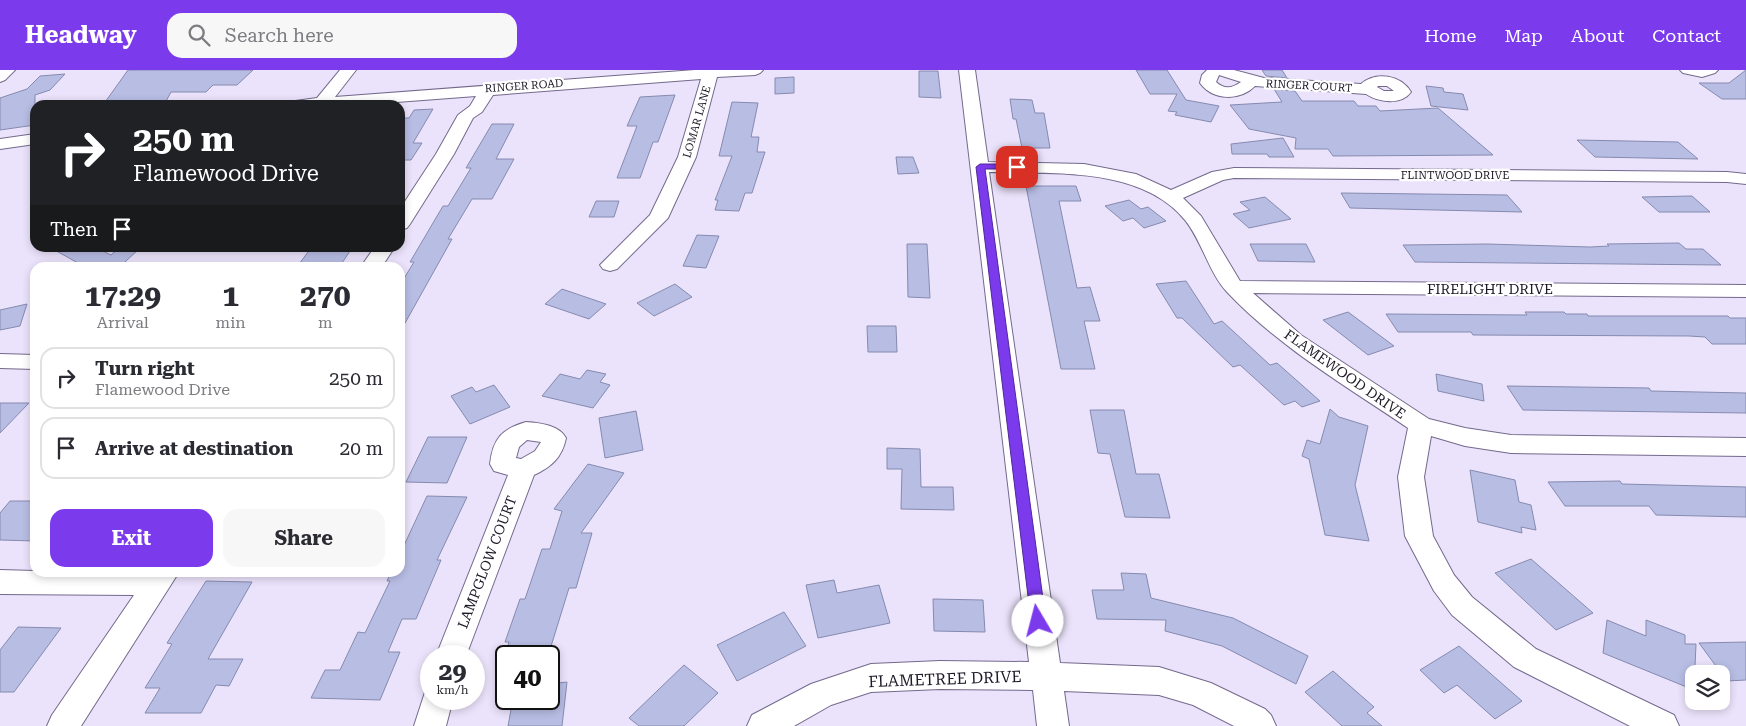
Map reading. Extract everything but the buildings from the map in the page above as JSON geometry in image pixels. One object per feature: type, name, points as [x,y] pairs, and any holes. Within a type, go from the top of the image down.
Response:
[{"type":"street","points":[[0,79],[7,70]]},
{"type":"street","points":[[324,100],[348,70]]},
{"type":"street","name":"RINGER ROAD","points":[[349,100],[711,71],[755,70]]},
{"type":"street","points":[[967,70],[1053,726]]},
{"type":"street","name":"RINGER COURT","points":[[1217,70],[1210,75],[1208,83],[1220,92],[1231,93],[1242,90],[1251,81],[1368,89]]},
{"type":"street","points":[[1688,70],[1702,72],[1710,70]]},
{"type":"street","name":"LOMAR LANE","points":[[610,265],[658,218],[687,157],[711,71]]},
{"type":"street","points":[[405,216],[445,154],[466,115],[476,110],[488,89]]},
{"type":"street","points":[[466,115],[462,110],[468,91]]},
{"type":"street","points":[[0,144],[30,140]]},
{"type":"street","name":"FLAMEWOOD DRIVE","points":[[980,167],[1084,169],[1130,178],[1171,197],[1192,216],[1233,288],[1292,340],[1421,426],[1465,437],[1512,444],[1746,447]]},
{"type":"street","name":"FLINTWOOD DRIVE","points":[[1171,197],[1218,176],[1234,173],[1745,178]]},
{"type":"street","name":"FIRELIGHT DRIVE","points":[[1233,288],[1746,291]]},
{"type":"street","points":[[0,361],[30,362]]},
{"type":"street","points":[[1421,426],[1411,477],[1418,536],[1444,583],[1462,606],[1525,658],[1663,726]]},
{"type":"street","name":"LAMPGLOW COURT","points":[[455,645],[523,469]]},
{"type":"street","points":[[0,582],[161,578]]},
{"type":"street","points":[[63,726],[161,578]]},
{"type":"street","name":"FLAMETREE DRIVE","points":[[763,726],[822,694],[870,678],[940,675],[1046,676],[1159,681],[1200,693],[1254,720],[1260,726]]},
{"type":"street","points":[[430,726],[434,710]]},
{"type":"route","points":[[1017,167],[980,167],[1038,621]]}]
